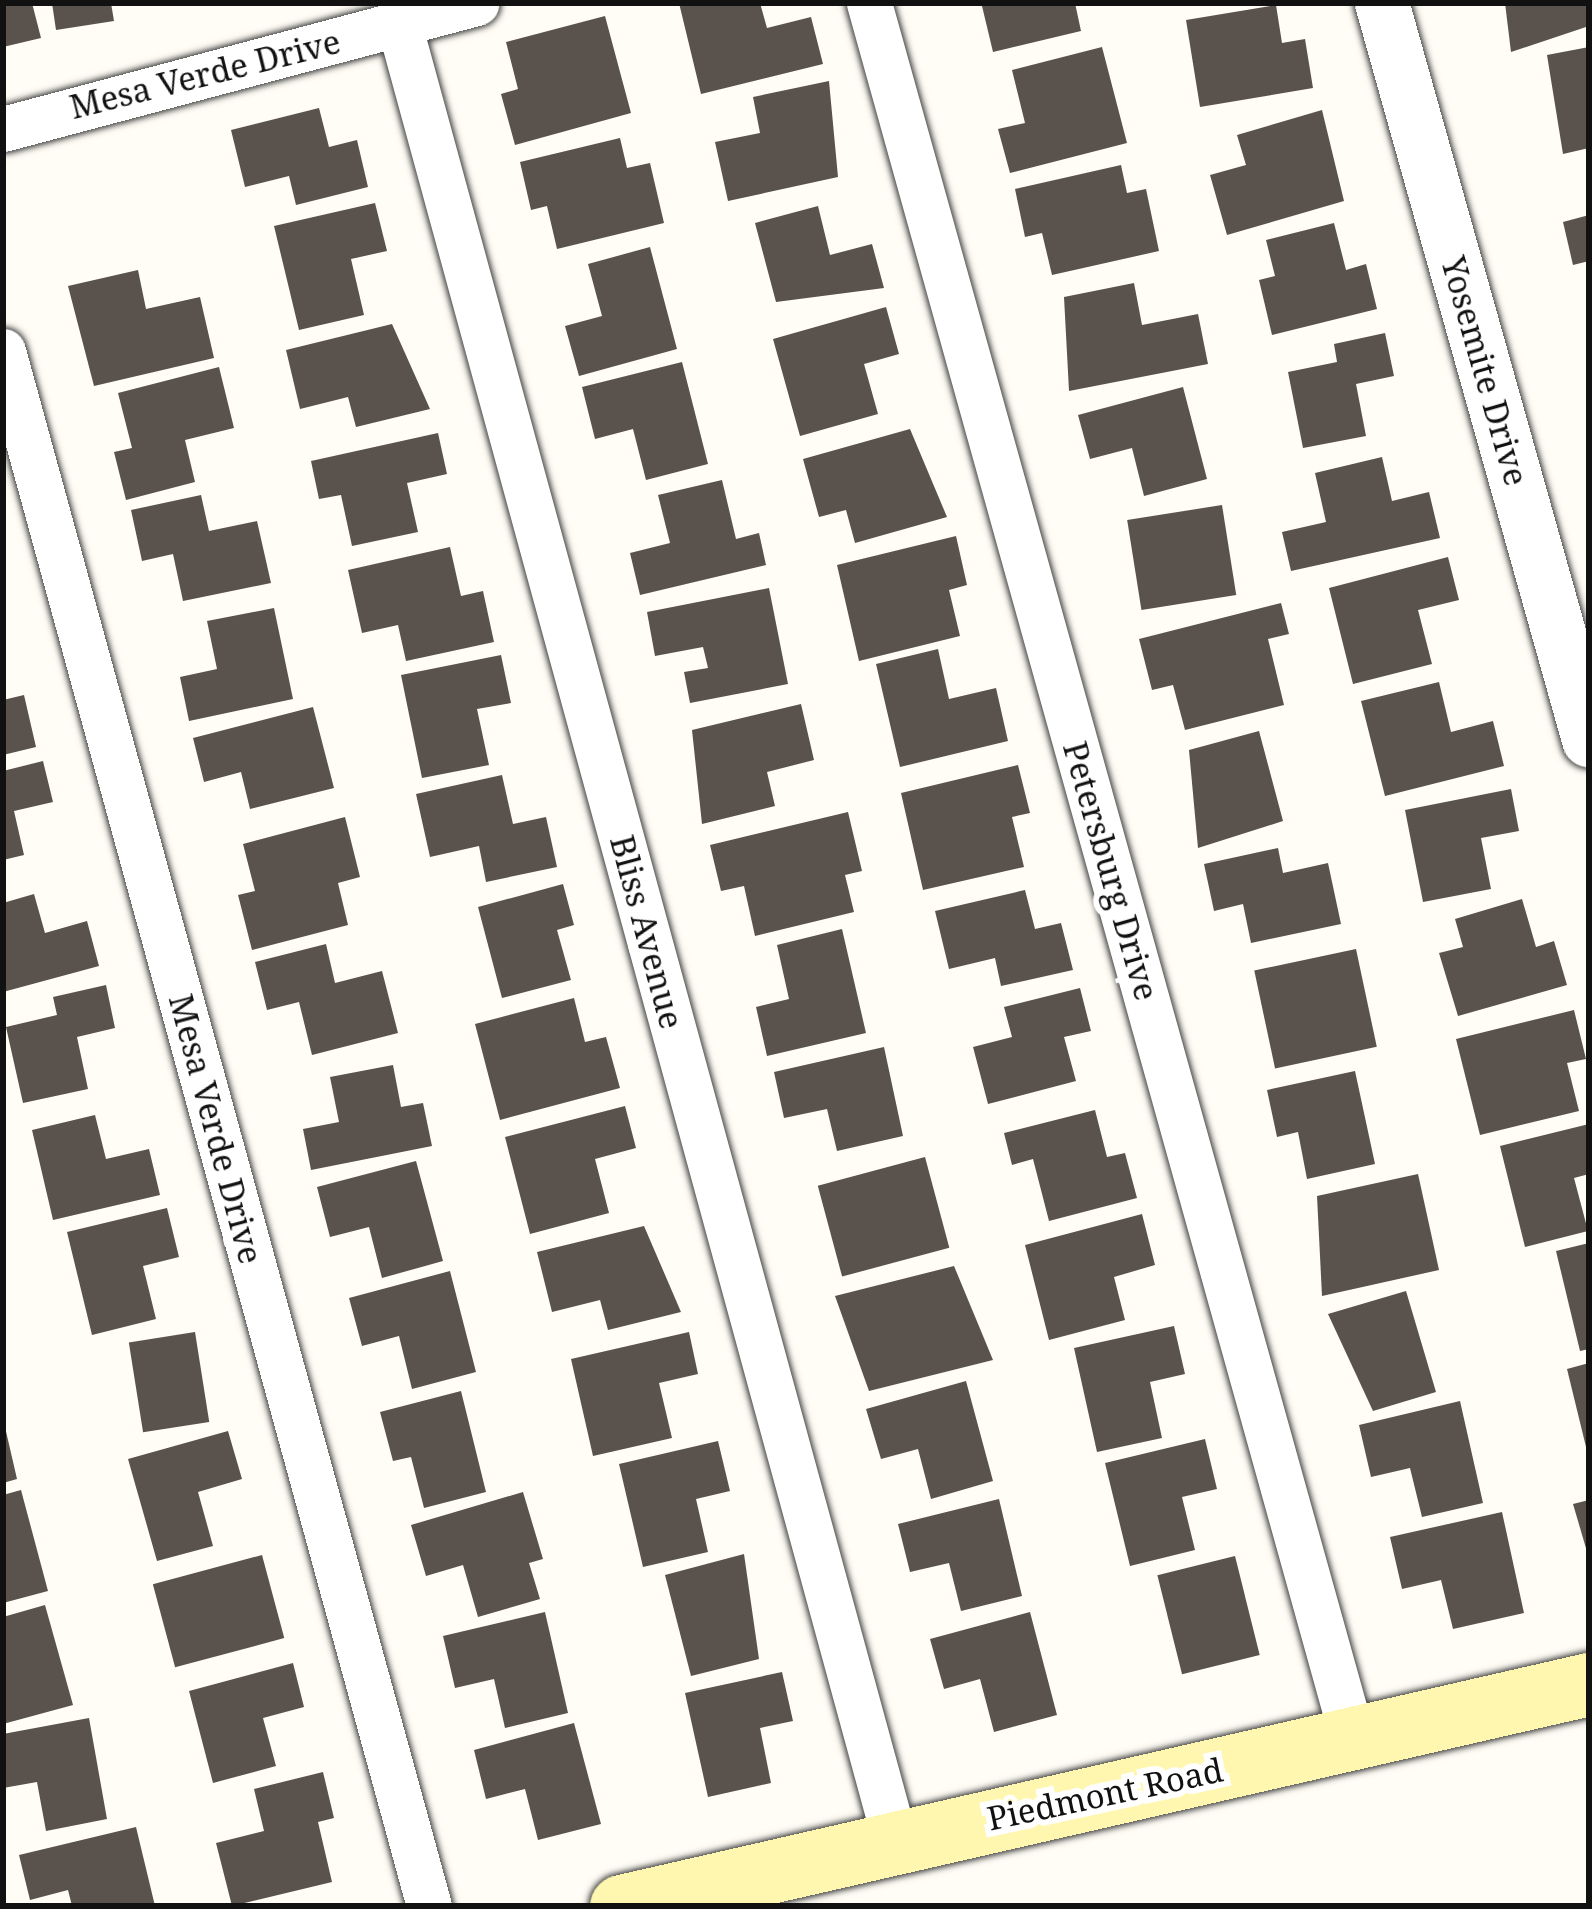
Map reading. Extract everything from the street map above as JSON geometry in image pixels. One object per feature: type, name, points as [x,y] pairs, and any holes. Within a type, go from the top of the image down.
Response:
[{"type":"main road","name":"Piedmont Road","points":[[621,1906],[1589,1684]]},
{"type":"street","name":"Mesa Verde Drive","points":[[3,129],[477,3]]},
{"type":"street","name":"Petersburg Drive","points":[[868,3],[1353,1740]]},
{"type":"street","name":"Yosemite Drive","points":[[1382,3],[1589,740]]},
{"type":"street","name":"Bliss Avenue","points":[[399,24],[895,1841]]},
{"type":"street","name":"Mesa Verde Drive","points":[[3,351],[429,1906]]},
{"type":"building","points":[[3,3],[32,3],[41,38],[3,47]]},
{"type":"building","points":[[52,3],[111,3],[114,21],[56,30]]},
{"type":"building","points":[[679,3],[760,3],[767,28],[811,17],[823,64],[701,94]]},
{"type":"building","points":[[962,3],[1075,3],[1081,31],[993,52],[982,6]]},
{"type":"building","points":[[1505,3],[1589,3],[1589,26],[1511,52]]},
{"type":"building","points":[[1276,5],[1282,43],[1305,39],[1313,88],[1200,107],[1186,20]]},
{"type":"building","points":[[605,16],[631,113],[515,145],[501,94],[518,89],[506,42]]},
{"type":"building","points":[[1102,47],[1127,143],[1010,173],[998,129],[1025,123],[1012,70]]},
{"type":"building","points":[[1589,47],[1589,148],[1563,154],[1547,55]]},
{"type":"building","points":[[829,81],[838,177],[728,201],[715,142],[760,133],[753,97]]},
{"type":"building","points":[[319,108],[329,147],[357,140],[368,187],[296,205],[289,176],[245,187],[231,130]]},
{"type":"building","points":[[1322,110],[1344,201],[1227,235],[1210,175],[1246,165],[1237,135]]},
{"type":"building","points":[[620,138],[627,168],[650,163],[664,223],[557,249],[547,206],[531,210],[520,162]]},
{"type":"building","points":[[1121,165],[1127,193],[1146,189],[1159,251],[1052,275],[1042,233],[1025,237],[1015,189]]},
{"type":"building","points":[[375,203],[387,251],[351,259],[364,315],[299,330],[274,226]]},
{"type":"building","points":[[818,206],[830,255],[872,244],[884,288],[776,302],[755,223]]},
{"type":"building","points":[[1589,215],[1589,261],[1573,265],[1563,222]]},
{"type":"building","points":[[1334,223],[1346,270],[1366,264],[1377,309],[1272,335],[1259,280],[1275,276],[1266,240]]},
{"type":"building","points":[[650,247],[677,349],[579,376],[565,326],[602,316],[588,264]]},
{"type":"building","points":[[138,270],[146,309],[200,297],[214,358],[94,386],[68,286]]},
{"type":"building","points":[[1134,283],[1142,325],[1198,314],[1208,364],[1069,391],[1064,297]]},
{"type":"building","points":[[886,307],[899,354],[864,364],[878,414],[800,436],[773,339]]},
{"type":"building","points":[[392,324],[430,409],[356,427],[348,397],[300,409],[286,350]]},
{"type":"building","points":[[1385,333],[1394,376],[1356,384],[1366,436],[1303,448],[1288,372],[1337,362],[1334,344]]},
{"type":"building","points":[[682,362],[708,464],[646,480],[633,429],[595,439],[582,387]]},
{"type":"building","points":[[219,367],[234,428],[185,440],[195,482],[126,500],[114,452],[132,448],[118,393]]},
{"type":"building","points":[[1183,387],[1207,479],[1144,496],[1132,448],[1090,459],[1078,415]]},
{"type":"building","points":[[910,429],[947,517],[855,543],[846,510],[819,517],[803,459]]},
{"type":"building","points":[[438,433],[447,474],[407,483],[418,532],[352,546],[341,495],[319,499],[311,461]]},
{"type":"building","points":[[1382,457],[1392,501],[1429,492],[1440,538],[1291,571],[1282,532],[1326,522],[1315,473]]},
{"type":"building","points":[[722,480],[736,539],[759,533],[766,565],[640,595],[630,553],[670,543],[658,495]]},
{"type":"building","points":[[201,495],[209,531],[257,521],[271,583],[183,601],[173,554],[142,561],[131,510]]},
{"type":"building","points":[[1222,505],[1236,595],[1141,610],[1127,520]]},
{"type":"building","points":[[956,536],[967,585],[949,590],[960,636],[859,661],[837,565]]},
{"type":"building","points":[[450,547],[461,596],[483,591],[494,642],[406,661],[398,625],[362,633],[348,570]]},
{"type":"building","points":[[1448,557],[1459,600],[1418,610],[1432,664],[1353,684],[1329,588]]},
{"type":"building","points":[[769,588],[788,684],[690,703],[684,672],[708,668],[703,647],[655,656],[647,612]]},
{"type":"building","points":[[1281,603],[1289,634],[1268,639],[1284,705],[1185,730],[1173,685],[1152,690],[1139,639]]},
{"type":"building","points":[[274,608],[293,699],[189,721],[180,677],[217,669],[207,621]]},
{"type":"building","points":[[938,649],[949,699],[996,688],[1008,741],[900,767],[876,664]]},
{"type":"building","points":[[501,655],[511,703],[477,709],[489,765],[422,778],[401,675]]},
{"type":"building","points":[[1439,682],[1451,732],[1493,721],[1504,766],[1385,796],[1361,701]]},
{"type":"building","points":[[24,695],[36,747],[3,755],[3,700]]},
{"type":"building","points":[[801,704],[814,760],[767,772],[775,806],[702,824],[692,730]]},
{"type":"building","points":[[313,707],[334,788],[250,809],[241,772],[204,782],[193,738]]},
{"type":"building","points":[[1259,731],[1283,821],[1198,848],[1189,750]]},
{"type":"building","points":[[43,761],[53,802],[14,811],[24,855],[3,860],[3,771]]},
{"type":"building","points":[[1018,765],[1030,813],[1012,817],[1024,867],[923,890],[901,793]]},
{"type":"building","points":[[502,775],[513,824],[546,817],[557,867],[486,882],[479,846],[430,857],[416,794]]},
{"type":"building","points":[[1511,789],[1519,831],[1481,838],[1491,889],[1423,902],[1405,810]]},
{"type":"building","points":[[848,812],[862,871],[845,875],[854,912],[755,936],[744,886],[721,891],[710,845]]},
{"type":"building","points":[[345,817],[360,877],[338,883],[348,925],[252,950],[238,895],[255,891],[243,844]]},
{"type":"building","points":[[1278,848],[1283,873],[1328,863],[1341,924],[1251,943],[1243,904],[1214,911],[1204,864]]},
{"type":"building","points":[[563,884],[574,925],[557,930],[571,980],[502,998],[478,907]]},
{"type":"building","points":[[1025,890],[1035,929],[1061,923],[1073,970],[1001,986],[995,958],[949,969],[935,911]]},
{"type":"building","points":[[34,894],[45,933],[87,921],[99,966],[3,992],[3,903]]},
{"type":"building","points":[[1522,899],[1536,947],[1554,941],[1567,985],[1458,1016],[1439,953],[1463,947],[1455,919]]},
{"type":"building","points":[[842,929],[866,1033],[767,1056],[756,1007],[789,999],[777,945]]},
{"type":"building","points":[[326,944],[335,983],[382,971],[398,1033],[312,1055],[299,1002],[267,1010],[255,962]]},
{"type":"building","points":[[1356,949],[1377,1047],[1275,1068],[1254,971]]},
{"type":"building","points":[[106,985],[115,1028],[77,1037],[88,1089],[23,1103],[6,1027],[57,1015],[53,997]]},
{"type":"building","points":[[1080,988],[1091,1031],[1064,1037],[1076,1081],[988,1104],[973,1047],[1012,1037],[1004,1007]]},
{"type":"building","points":[[574,998],[585,1042],[606,1037],[620,1088],[500,1120],[475,1024]]},
{"type":"building","points":[[1574,1010],[1586,1059],[1567,1063],[1579,1111],[1480,1135],[1456,1039]]},
{"type":"building","points":[[884,1047],[903,1136],[837,1151],[827,1109],[784,1118],[774,1072]]},
{"type":"building","points":[[393,1065],[401,1107],[423,1103],[432,1146],[311,1170],[303,1129],[339,1122],[330,1077]]},
{"type":"building","points":[[1355,1071],[1375,1164],[1307,1179],[1298,1132],[1277,1137],[1267,1090]]},
{"type":"building","points":[[625,1106],[636,1148],[595,1159],[609,1213],[530,1234],[505,1137]]},
{"type":"building","points":[[1095,1110],[1107,1157],[1125,1153],[1137,1198],[1049,1221],[1033,1159],[1012,1165],[1004,1133]]},
{"type":"building","points":[[95,1115],[106,1159],[149,1149],[160,1195],[53,1220],[32,1130]]},
{"type":"building","points":[[1589,1124],[1589,1174],[1574,1178],[1588,1231],[1525,1247],[1500,1146]]},
{"type":"building","points":[[925,1157],[949,1248],[842,1277],[818,1186]]},
{"type":"building","points":[[416,1161],[443,1261],[382,1278],[369,1227],[330,1237],[317,1187]]},
{"type":"building","points":[[1418,1174],[1439,1270],[1322,1296],[1317,1196]]},
{"type":"building","points":[[167,1208],[179,1257],[143,1266],[156,1319],[92,1335],[67,1232]]},
{"type":"building","points":[[1142,1214],[1155,1265],[1114,1277],[1125,1320],[1049,1340],[1025,1245]]},
{"type":"building","points":[[644,1226],[681,1312],[608,1330],[600,1300],[552,1312],[537,1252]]},
{"type":"building","points":[[1589,1243],[1589,1349],[1580,1351],[1556,1251]]},
{"type":"building","points":[[954,1266],[993,1360],[869,1391],[835,1296]]},
{"type":"building","points":[[450,1271],[476,1372],[412,1389],[399,1336],[362,1346],[349,1298]]},
{"type":"building","points":[[1406,1291],[1436,1392],[1373,1411],[1328,1314]]},
{"type":"building","points":[[1174,1326],[1185,1374],[1150,1382],[1162,1438],[1097,1452],[1074,1348]]},
{"type":"building","points":[[195,1332],[209,1422],[143,1432],[129,1342]]},
{"type":"building","points":[[689,1332],[698,1374],[659,1383],[672,1438],[593,1456],[571,1359]]},
{"type":"building","points":[[1589,1363],[1589,1451],[1587,1451],[1567,1369]]},
{"type":"building","points":[[966,1381],[993,1481],[931,1499],[918,1449],[881,1459],[866,1409]]},
{"type":"building","points":[[461,1391],[486,1492],[424,1508],[411,1457],[393,1461],[380,1412]]},
{"type":"building","points":[[1460,1401],[1483,1503],[1422,1517],[1410,1468],[1371,1477],[1359,1425]]},
{"type":"building","points":[[3,1428],[17,1479],[3,1483]]},
{"type":"building","points":[[228,1431],[242,1479],[198,1492],[213,1546],[157,1561],[128,1459]]},
{"type":"building","points":[[1205,1439],[1217,1489],[1182,1497],[1195,1550],[1130,1566],[1105,1463]]},
{"type":"building","points":[[718,1441],[730,1491],[696,1499],[708,1552],[643,1567],[619,1464]]},
{"type":"building","points":[[21,1490],[48,1591],[3,1603],[3,1495]]},
{"type":"building","points":[[523,1492],[543,1559],[529,1563],[540,1599],[478,1617],[463,1565],[426,1576],[411,1525]]},
{"type":"building","points":[[999,1499],[1022,1596],[961,1611],[949,1563],[910,1572],[898,1524]]},
{"type":"building","points":[[1589,1500],[1589,1554],[1588,1555],[1573,1504]]},
{"type":"building","points":[[1502,1512],[1524,1613],[1453,1629],[1441,1580],[1402,1589],[1390,1537]]},
{"type":"building","points":[[744,1554],[759,1659],[691,1676],[665,1575]]},
{"type":"building","points":[[262,1555],[284,1638],[175,1667],[153,1584]]},
{"type":"building","points":[[1235,1556],[1260,1655],[1182,1674],[1157,1575]]},
{"type":"building","points":[[45,1605],[73,1705],[3,1724],[3,1617]]},
{"type":"building","points":[[545,1612],[568,1713],[505,1728],[494,1679],[455,1688],[443,1636]]},
{"type":"building","points":[[1030,1612],[1057,1715],[994,1732],[980,1679],[944,1689],[930,1639]]},
{"type":"building","points":[[293,1663],[304,1707],[263,1718],[276,1766],[213,1783],[189,1691]]},
{"type":"building","points":[[782,1672],[793,1721],[760,1728],[771,1783],[708,1797],[685,1693]]},
{"type":"building","points":[[89,1718],[107,1819],[46,1831],[37,1782],[3,1788],[3,1734]]},
{"type":"building","points":[[574,1723],[601,1824],[538,1840],[525,1789],[486,1799],[474,1750]]},
{"type":"building","points":[[323,1772],[334,1818],[318,1822],[332,1882],[232,1906],[216,1843],[264,1831],[254,1789]]},
{"type":"building","points":[[136,1827],[155,1906],[72,1906],[68,1890],[30,1900],[19,1855]]}]
